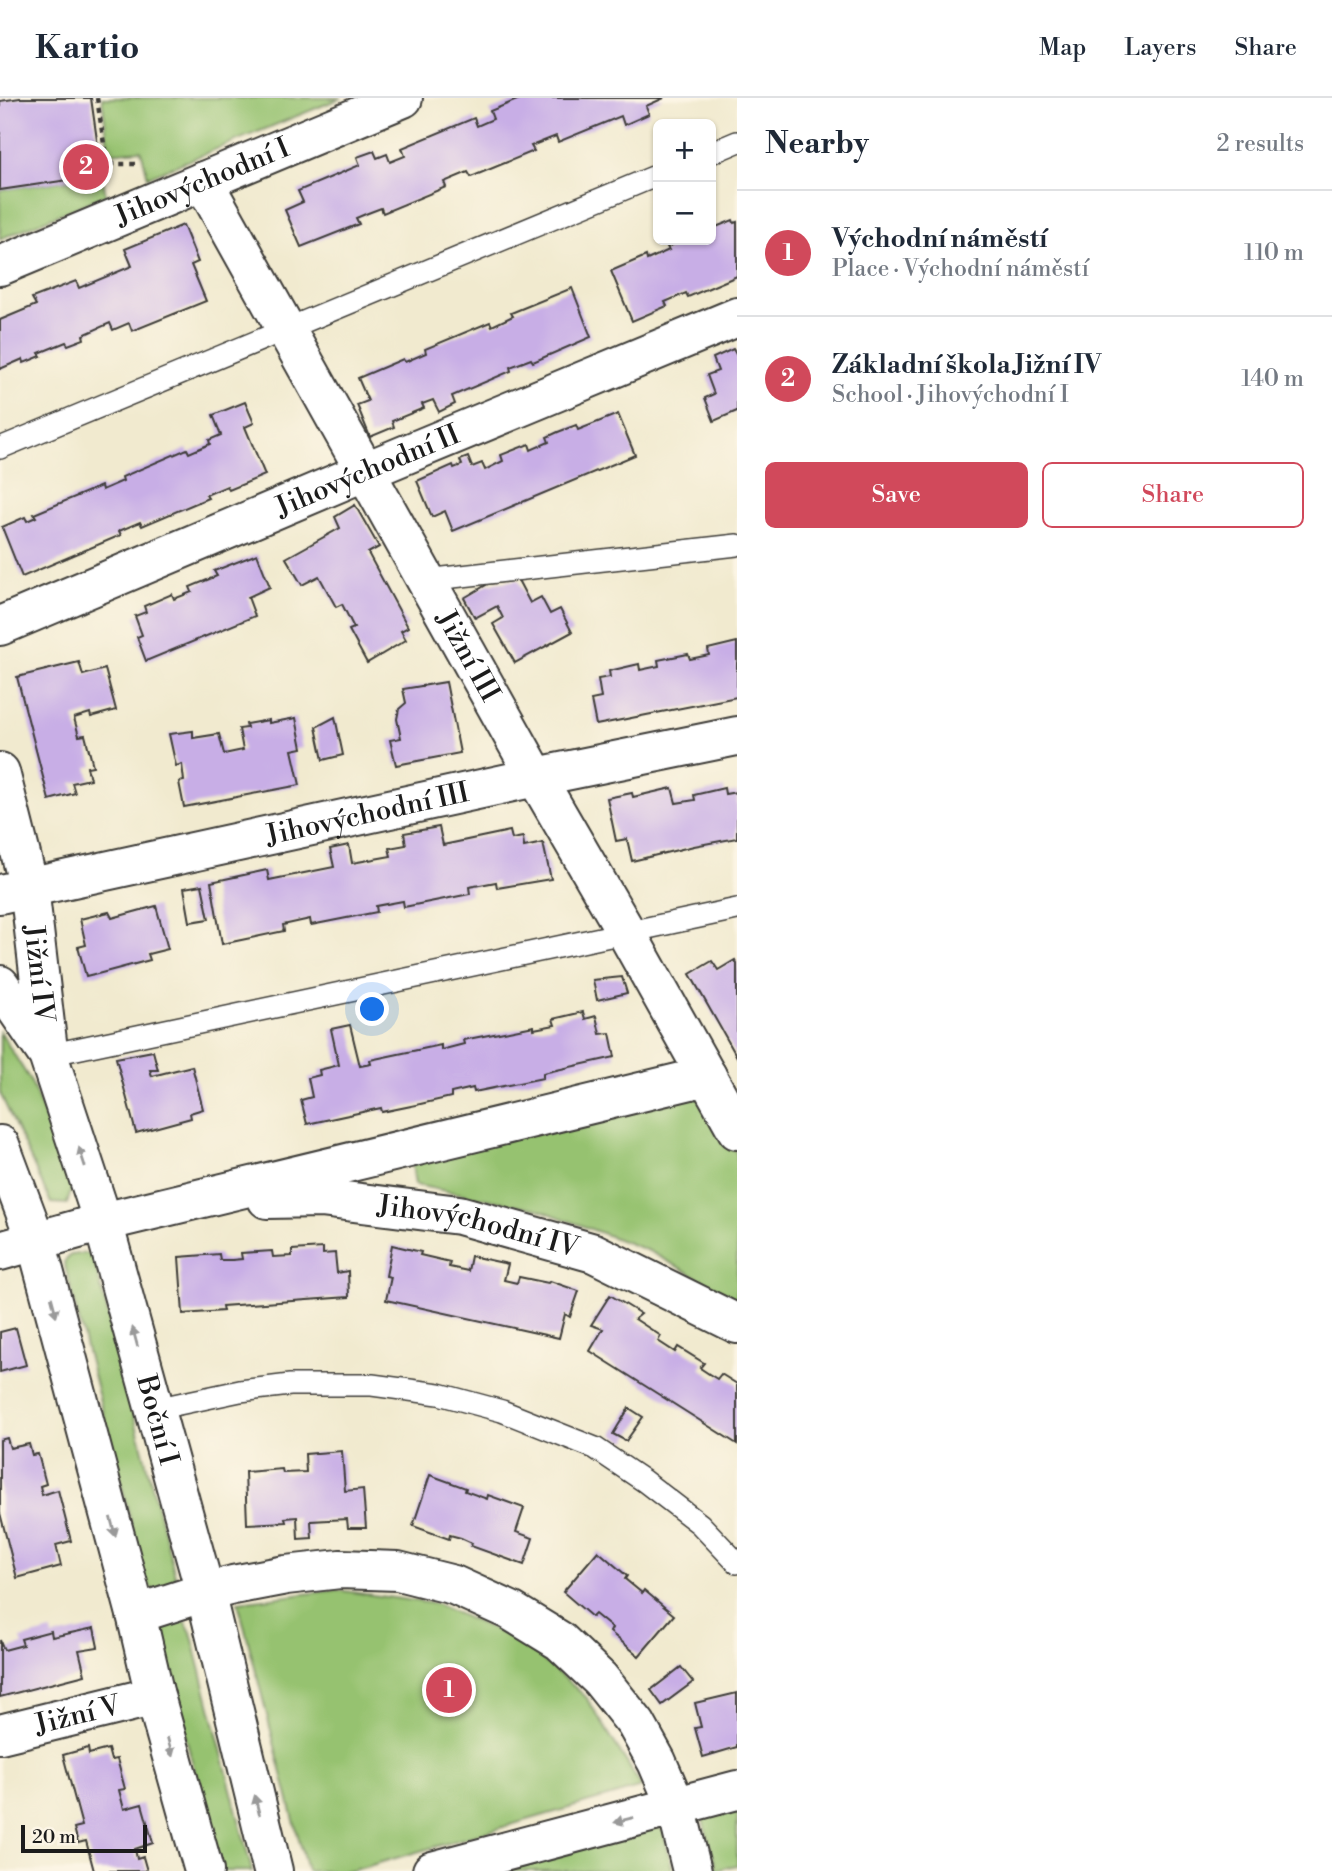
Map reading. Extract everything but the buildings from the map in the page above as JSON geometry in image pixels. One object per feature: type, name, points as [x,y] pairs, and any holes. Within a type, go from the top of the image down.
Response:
[{"type":"street","name":"Jihovýchodní I","points":[[0,266],[403,98]]},
{"type":"street","name":"Jižní III","points":[[203,181],[737,1130]]},
{"type":"street","name":"Jihovýchodní II","points":[[0,626],[737,317]]},
{"type":"street","name":"Jihovýchodní III","points":[[15,891],[536,777],[737,736]]},
{"type":"street","name":"Jižní IV","points":[[0,772],[15,891],[48,1055]]},
{"type":"street","name":"Boční I","points":[[0,985],[48,1055],[103,1222],[205,1592],[273,1871]]},
{"type":"street","name":"Jihovýchodní IV","points":[[0,1251],[103,1222],[707,1076]]},
{"type":"street","points":[[0,1145],[36,1241],[136,1614],[155,1696],[204,1871]]},
{"type":"street","name":"Jihovýchodní IV","points":[[202,1199],[321,1198],[459,1215],[594,1253],[737,1324]]},
{"type":"street","points":[[136,1614],[205,1592],[286,1575],[340,1569],[398,1571],[454,1585],[511,1611],[560,1641],[600,1679],[636,1724],[657,1762],[676,1806],[692,1871]]},
{"type":"street","name":"Jižní V","points":[[0,1734],[155,1696]]},
{"type":"street","points":[[432,1871],[737,1790]]},
{"type":"lane","points":[[716,151],[737,142]]},
{"type":"lane","points":[[0,448],[653,177]]},
{"type":"lane","points":[[426,580],[737,545]]},
{"type":"lane","points":[[48,1055],[737,909]]},
{"type":"lane","points":[[155,1409],[240,1391],[290,1385],[372,1385],[439,1394],[502,1410],[595,1448],[644,1481],[699,1524],[737,1563]]},
{"type":"path","points":[[97,98],[107,164],[137,164]]},
{"type":"green space","points":[[102,98],[341,98],[148,177],[141,150],[109,153]]},
{"type":"green space","points":[[102,175],[106,195],[0,239],[0,190]]},
{"type":"green space","points":[[0,1032],[30,1080],[73,1184],[67,1204],[51,1203],[0,1093]]},
{"type":"green space","points":[[702,1091],[737,1154],[737,1299],[649,1251],[538,1209],[415,1185],[412,1164]]},
{"type":"green space","points":[[86,1253],[93,1257],[176,1579],[165,1589],[154,1592],[146,1580],[64,1262],[71,1255]]},
{"type":"green space","points":[[337,1590],[436,1604],[522,1642],[586,1697],[642,1787],[351,1871],[307,1871],[238,1602]]},
{"type":"green space","points":[[179,1618],[191,1632],[252,1871],[221,1871],[159,1635],[165,1623]]},
{"type":"green space","points":[[737,1800],[737,1865],[717,1870],[700,1810]]},
{"type":"green space","points":[[651,1824],[663,1830],[673,1871],[472,1871]]},
{"type":"place","name":"Základní škola Jižní IV","points":[[86,167]]},
{"type":"place","name":"Východní náměstí","points":[[449,1690]]}]
